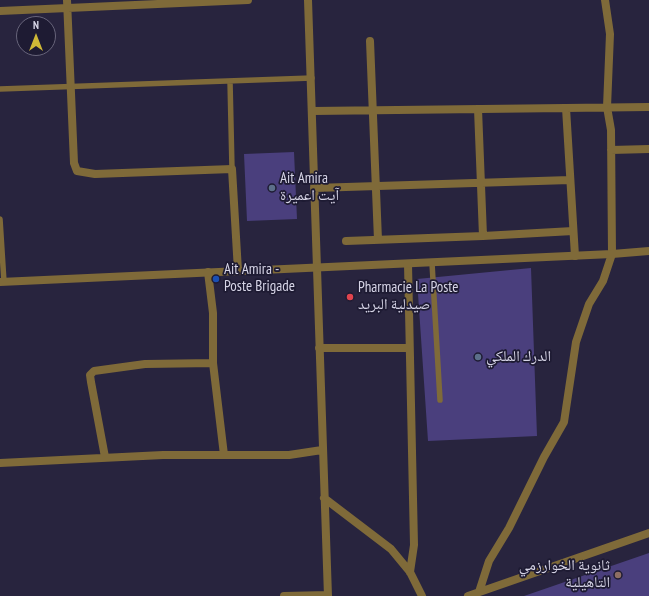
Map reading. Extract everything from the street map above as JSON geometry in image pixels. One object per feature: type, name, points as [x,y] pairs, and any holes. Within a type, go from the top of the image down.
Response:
[{"type":"street","points":[[0,11],[67,4],[248,0]]},
{"type":"street","points":[[284,596],[328,596],[316,268],[312,78],[308,0]]},
{"type":"street","points":[[479,592],[489,561],[509,528],[564,422],[576,342],[589,304],[603,282],[612,254],[611,130],[607,107],[610,34],[605,0]]},
{"type":"street","points":[[67,4],[74,163],[77,171],[96,174],[232,169],[238,271]]},
{"type":"street","points":[[370,41],[378,240]]},
{"type":"street","points":[[312,111],[649,107]]},
{"type":"street","points":[[566,108],[574,256]]},
{"type":"street","points":[[478,109],[483,236]]},
{"type":"street","points":[[611,150],[649,149]]},
{"type":"street","points":[[314,188],[570,180]]},
{"type":"street","points":[[346,241],[573,231]]},
{"type":"street","points":[[2,282],[432,263],[649,251]]},
{"type":"street","points":[[408,264],[414,545],[410,572]]},
{"type":"street","points":[[208,272],[213,313],[213,363],[224,455]]},
{"type":"street","points":[[319,348],[410,348]]},
{"type":"street","points":[[105,458],[90,375],[94,371],[144,364],[213,363]]},
{"type":"street","points":[[0,462],[163,455],[289,455],[322,450]]},
{"type":"street","points":[[324,498],[391,549],[410,572],[422,596]]},
{"type":"street","points":[[468,596],[649,533]]},
{"type":"lane","points":[[0,89],[312,78]]},
{"type":"lane","points":[[230,81],[232,169]]},
{"type":"lane","points":[[0,219],[2,282]]},
{"type":"lane","points":[[432,263],[440,400]]},
{"type":"building","points":[[294,152],[297,219],[247,221],[244,154]]},
{"type":"building","name":"الدرك الملكي","points":[[531,268],[537,436],[428,441],[417,279]]},
{"type":"building","name":"ثانوية الخوارزمي التاهيلية","points":[[649,553],[649,596],[524,596]]},
{"type":"place","name":"Ait Amira آيت اعميرة","points":[[272,188]]},
{"type":"place","name":"Ait Amira - Poste Brigade","points":[[216,279]]},
{"type":"place","name":"Pharmacie La Poste صيدلية البريد","points":[[350,297]]},
{"type":"place","name":"الدرك الملكي","points":[[478,357]]},
{"type":"place","name":"ثانوية الخوارزمي التاهيلية","points":[[618,575]]}]
